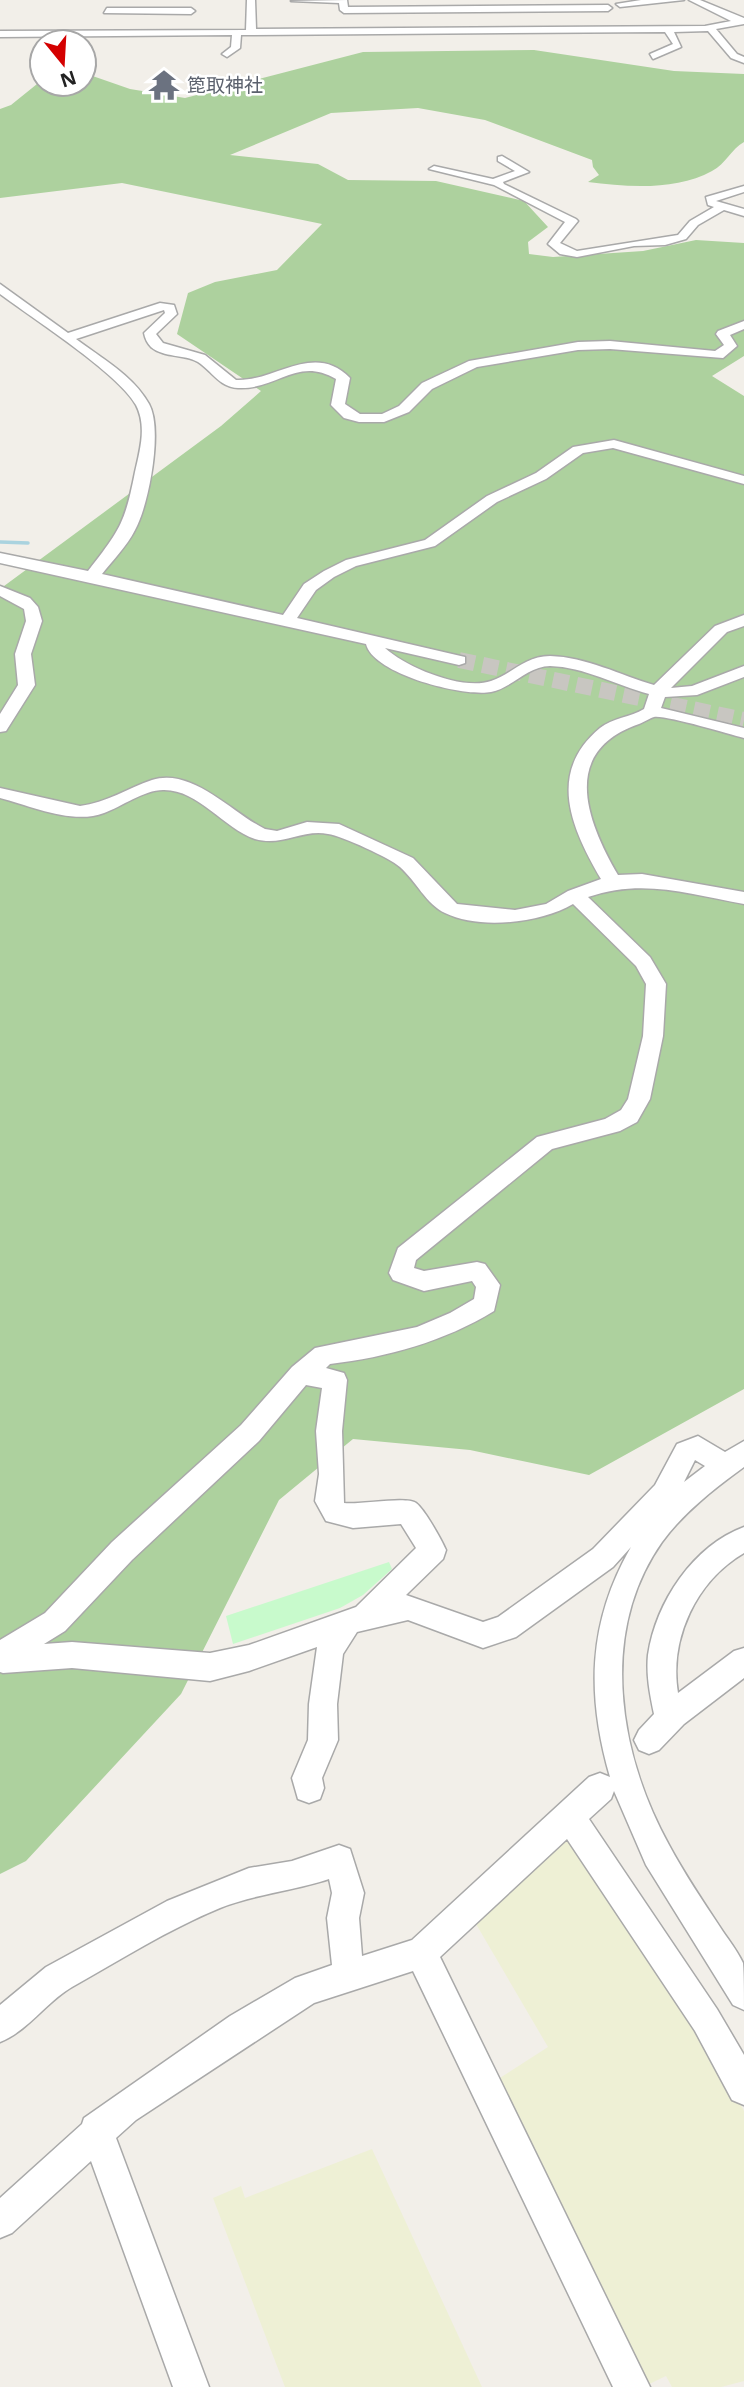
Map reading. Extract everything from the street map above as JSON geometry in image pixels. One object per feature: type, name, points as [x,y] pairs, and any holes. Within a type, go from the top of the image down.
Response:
[{"type":"street","points":[[103,33],[110,0]]},
{"type":"street","points":[[251,0],[251,32]]},
{"type":"street","points":[[295,1],[343,0],[344,10],[608,8]]},
{"type":"street","points":[[511,0],[528,30]]},
{"type":"street","points":[[553,29],[629,0]]},
{"type":"street","points":[[620,4],[680,0]]},
{"type":"street","points":[[693,0],[742,22]]},
{"type":"street","points":[[107,11],[191,11]]},
{"type":"street","points":[[0,34],[667,29],[710,28],[742,22]]},
{"type":"street","points":[[710,28],[734,56],[744,60]]},
{"type":"street","points":[[653,56],[678,46],[667,29]]},
{"type":"street","points":[[227,54],[235,48],[237,32]]},
{"type":"street","points":[[719,37],[734,38]]},
{"type":"street","points":[[498,183],[497,180],[524,173],[502,159]]},
{"type":"street","points":[[434,169],[498,183],[572,221],[554,244],[564,252],[577,254],[634,243],[665,242],[682,237],[694,223],[722,207]]},
{"type":"street","points":[[744,189],[710,199],[712,203],[744,213]]},
{"type":"street","points":[[0,288],[134,390],[144,405],[150,432],[135,512],[128,530],[92,576]]},
{"type":"street","points":[[66,338],[163,306],[170,308],[172,314],[150,333],[152,340],[160,347],[199,357],[225,381],[237,384],[260,382],[297,366],[318,365],[334,370],[343,378],[338,405],[349,415],[369,419],[395,414],[427,386],[474,364],[578,346],[610,345],[718,355],[731,346],[722,334],[744,325]]},
{"type":"street","points":[[288,619],[310,587],[329,574],[351,563],[430,543],[492,499],[541,476],[579,450],[614,444],[744,480]]},
{"type":"street","points":[[0,558],[288,619],[459,660]]},
{"type":"street","points":[[0,590],[26,599],[33,608],[36,619],[23,654],[30,671],[27,689],[0,727]]},
{"type":"street","points":[[652,711],[658,691],[721,629],[744,620]]},
{"type":"street","points":[[371,639],[373,648],[420,676],[468,689],[488,688],[519,670],[546,661],[600,669],[658,691],[683,693],[744,671]]},
{"type":"street","points":[[612,882],[591,846],[580,814],[577,771],[588,750],[607,731],[652,711],[744,733]]},
{"type":"street","points":[[0,793],[80,812],[96,810],[158,785],[171,783],[187,788],[240,824],[260,834],[278,837],[307,828],[332,828],[406,862],[437,897],[450,908],[465,913],[515,916],[551,909],[575,895],[612,882],[642,880],[744,898]]},
{"type":"street","points":[[0,1655],[55,1622],[122,1551],[250,1433],[301,1374],[324,1355],[362,1350],[420,1336],[459,1320],[485,1304],[488,1285],[477,1271],[424,1281],[401,1273],[406,1255],[545,1143],[612,1125],[629,1116],[639,1099],[653,1036],[656,984],[643,962],[575,895]]},
{"type":"street","points":[[301,1374],[335,1380],[329,1431],[332,1474],[328,1502],[335,1513],[347,1516],[376,1516],[407,1511],[433,1550],[356,1620],[329,1651],[323,1704],[323,1740],[307,1778],[309,1787]]},
{"type":"street","points":[[0,1661],[72,1655],[209,1667],[249,1658],[356,1620],[408,1607],[482,1635],[506,1629],[603,1558],[664,1493],[686,1452],[698,1447],[733,1459],[674,1512],[647,1544],[625,1578],[611,1623],[608,1705],[616,1755],[657,1853],[744,1994]]},
{"type":"street","points":[[670,1718],[662,1685],[662,1650],[668,1625],[695,1574],[713,1557],[744,1539]]},
{"type":"street","points":[[649,1740],[712,1682],[744,1661]]},
{"type":"street","points":[[0,2221],[96,2130],[153,2087],[242,2028],[306,1989],[349,1973],[421,1953],[600,1788]]},
{"type":"street","points":[[570,1817],[706,2020],[744,2088]]},
{"type":"street","points":[[0,2026],[57,1978],[178,1912],[214,1895],[250,1883],[292,1876],[339,1860],[348,1893],[343,1928],[349,1973]]},
{"type":"street","points":[[421,1953],[632,2387]]},
{"type":"street","points":[[96,2130],[191,2387]]},
{"type":"green space","points":[[534,50],[674,71],[744,74],[744,142],[717,168],[698,177],[667,185],[635,186],[588,182],[599,175],[592,160],[485,120],[418,108],[331,113],[230,155],[318,164],[348,180],[436,181],[524,201],[548,227],[528,242],[529,254],[553,257],[643,251],[696,240],[744,243],[744,356],[712,376],[744,396],[744,1389],[589,1475],[470,1450],[353,1439],[279,1500],[181,1694],[26,1861],[0,1874],[0,589],[221,426],[261,391],[177,334],[188,293],[215,282],[277,270],[322,224],[122,183],[0,198],[0,109],[11,105],[28,91],[28,98],[98,98],[98,78],[130,89],[185,98],[363,52]]},
{"type":"green space","points":[[389,1562],[392,1569],[363,1595],[340,1608],[233,1644],[226,1616]]},
{"type":"green space","points":[[562,1839],[581,1848],[698,2022],[744,2111],[744,2381],[721,2387],[672,2387],[666,2376],[643,2387],[489,2085],[548,2047],[476,1924]]},
{"type":"green space","points":[[372,2149],[482,2387],[285,2387],[213,2198],[241,2186],[245,2198]]},
{"type":"waterway","points":[[0,542],[28,543]]},
{"type":"tunnel","points":[[459,660],[744,720]]},
{"type":"place","name":"箆取神社","points":[[164,85]]}]
